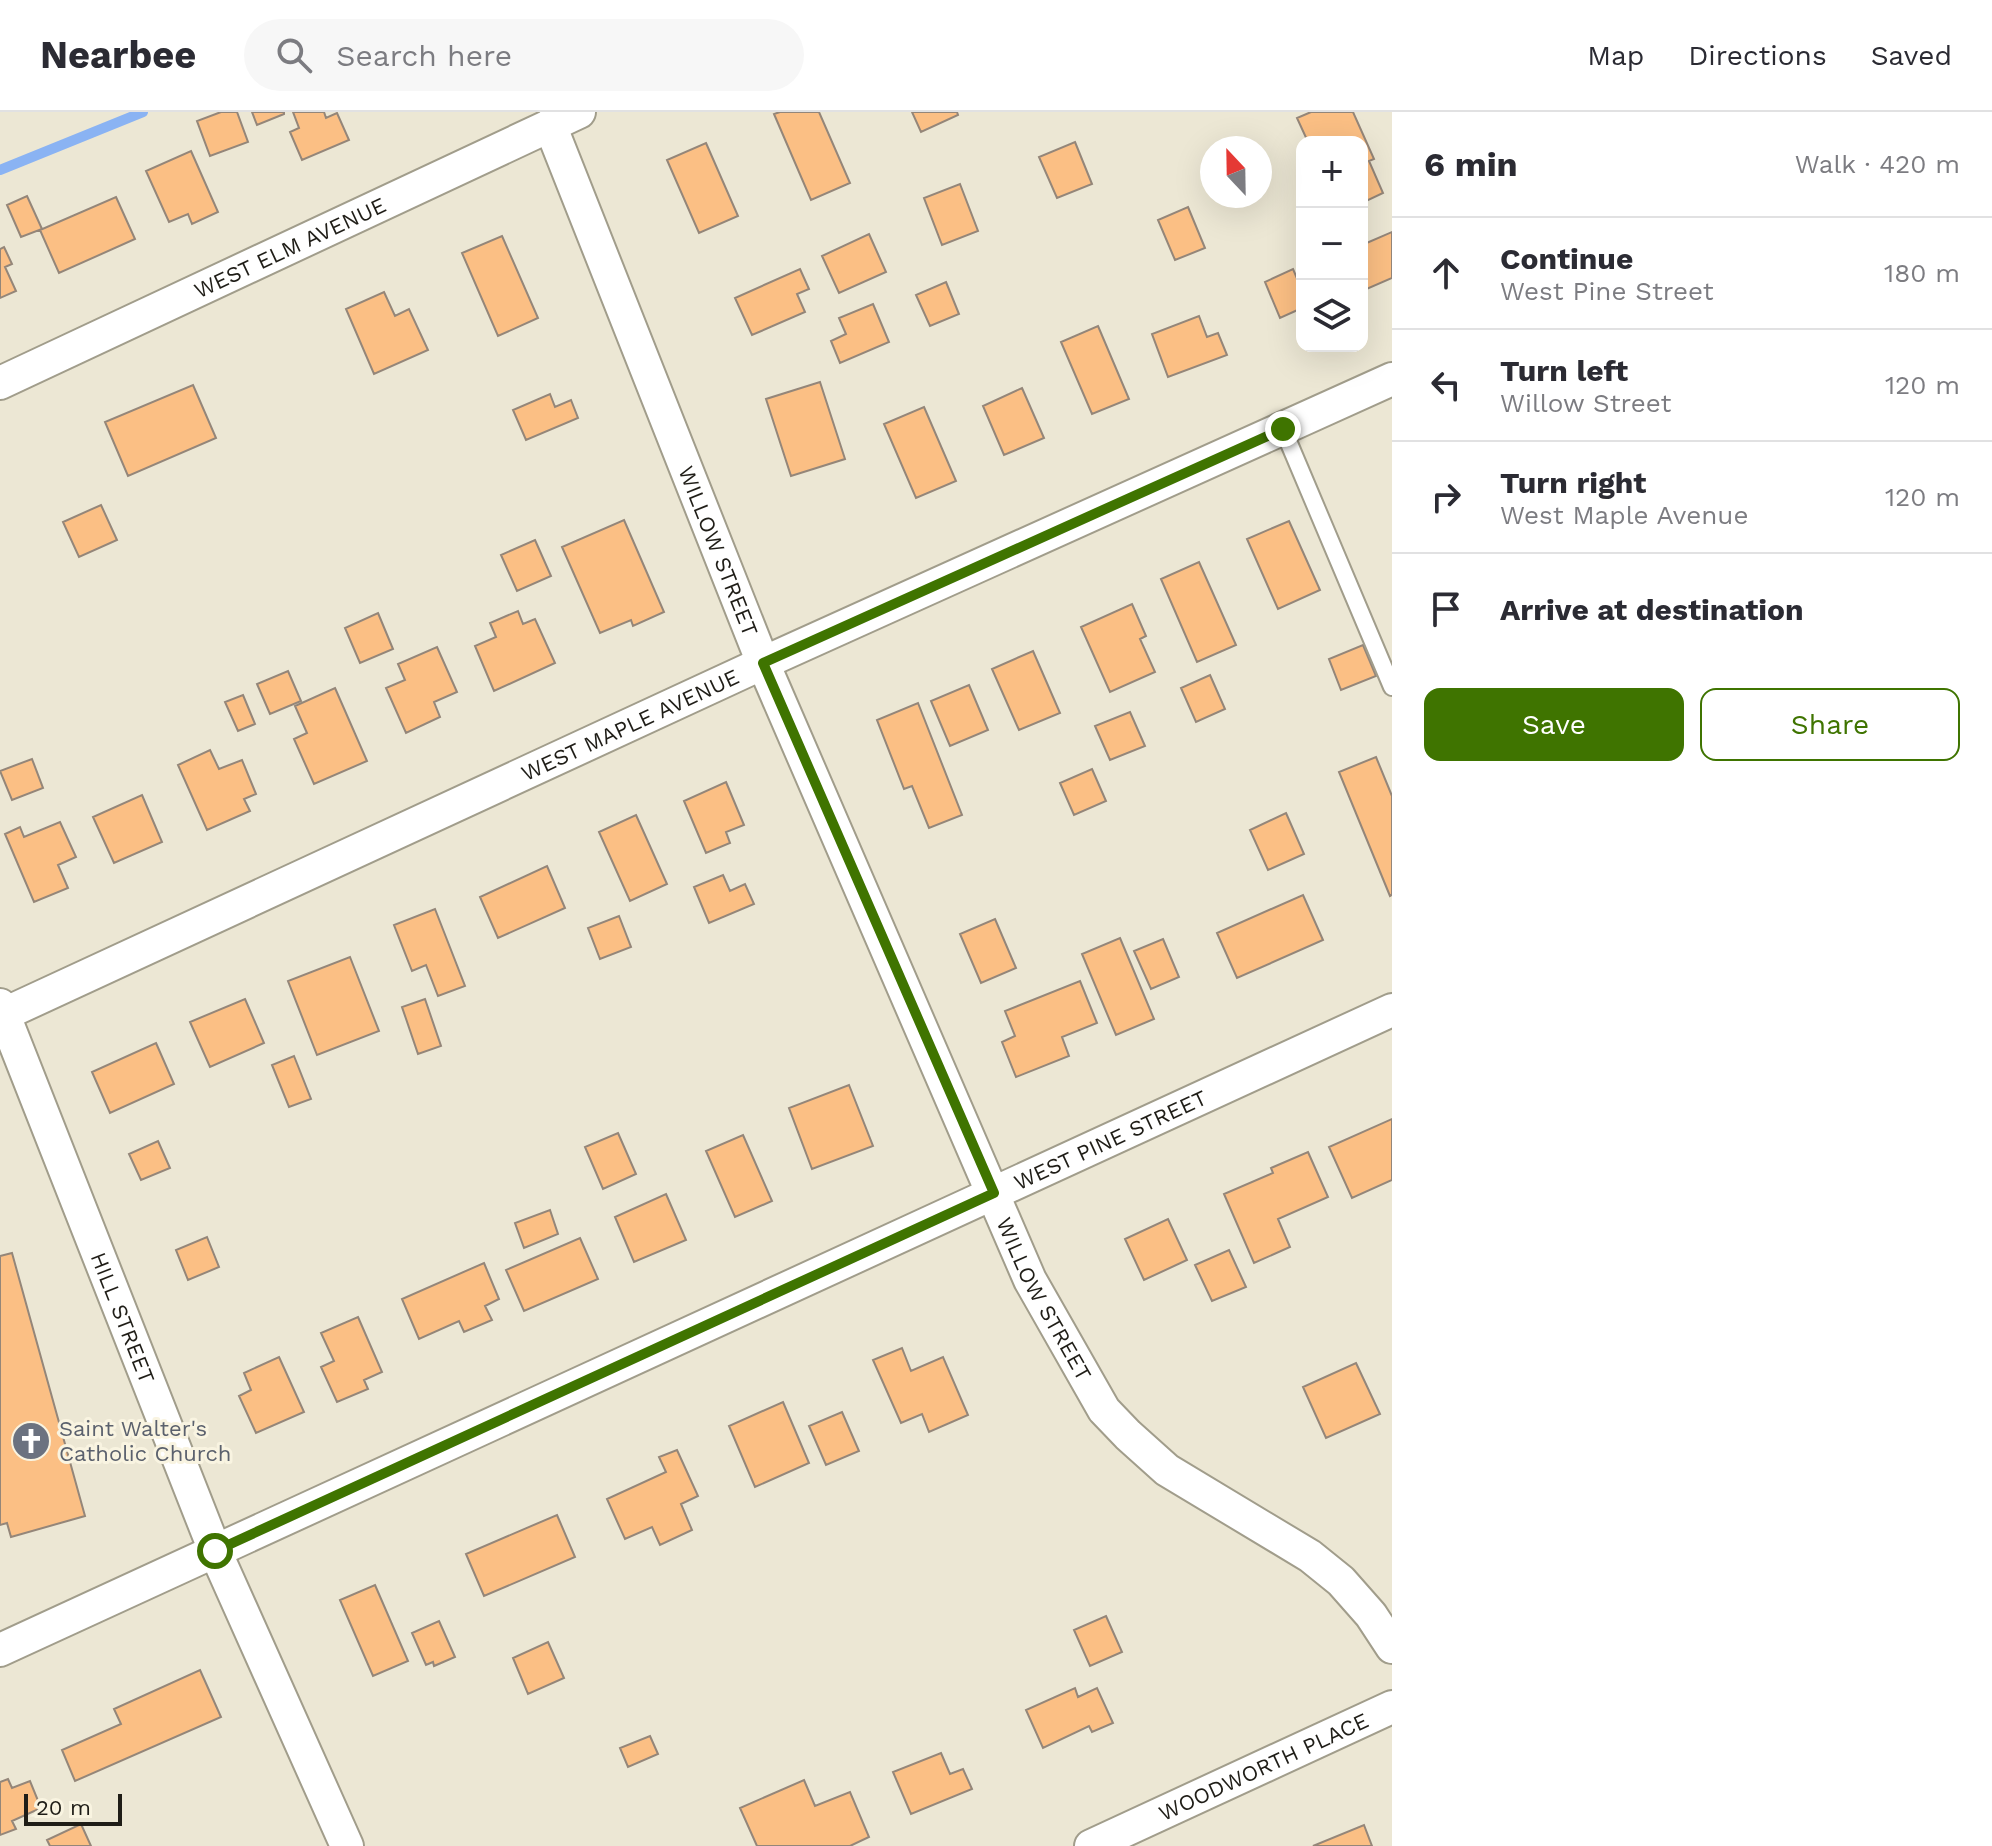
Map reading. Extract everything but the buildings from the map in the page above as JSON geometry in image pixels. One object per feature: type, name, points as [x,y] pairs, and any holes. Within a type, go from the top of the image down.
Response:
[{"type":"street","name":"WEST ELM AVENUE","points":[[0,383],[579,112]]},
{"type":"street","name":"WILLOW STREET","points":[[550,125],[763,663],[1030,1280],[1104,1410],[1167,1470],[1310,1556],[1341,1581],[1371,1615],[1392,1647]]},
{"type":"street","name":"WEST MAPLE AVENUE","points":[[1,1012],[1392,379]]},
{"type":"street","name":"WEST PINE STREET","points":[[0,1650],[1392,1010]]},
{"type":"street","name":"HILL STREET","points":[[1,1012],[215,1551],[347,1846]]},
{"type":"street","name":"WOODWORTH PLACE","points":[[1091,1846],[1392,1707]]},
{"type":"lane","points":[[1283,429],[1385,650],[1392,687]]},
{"type":"waterway","points":[[0,170],[143,112]]},
{"type":"place","name":"Saint Walter's Catholic Church","points":[[31,1441]]},
{"type":"route","points":[[215,1551],[994,1193],[763,663],[1283,429]]}]
